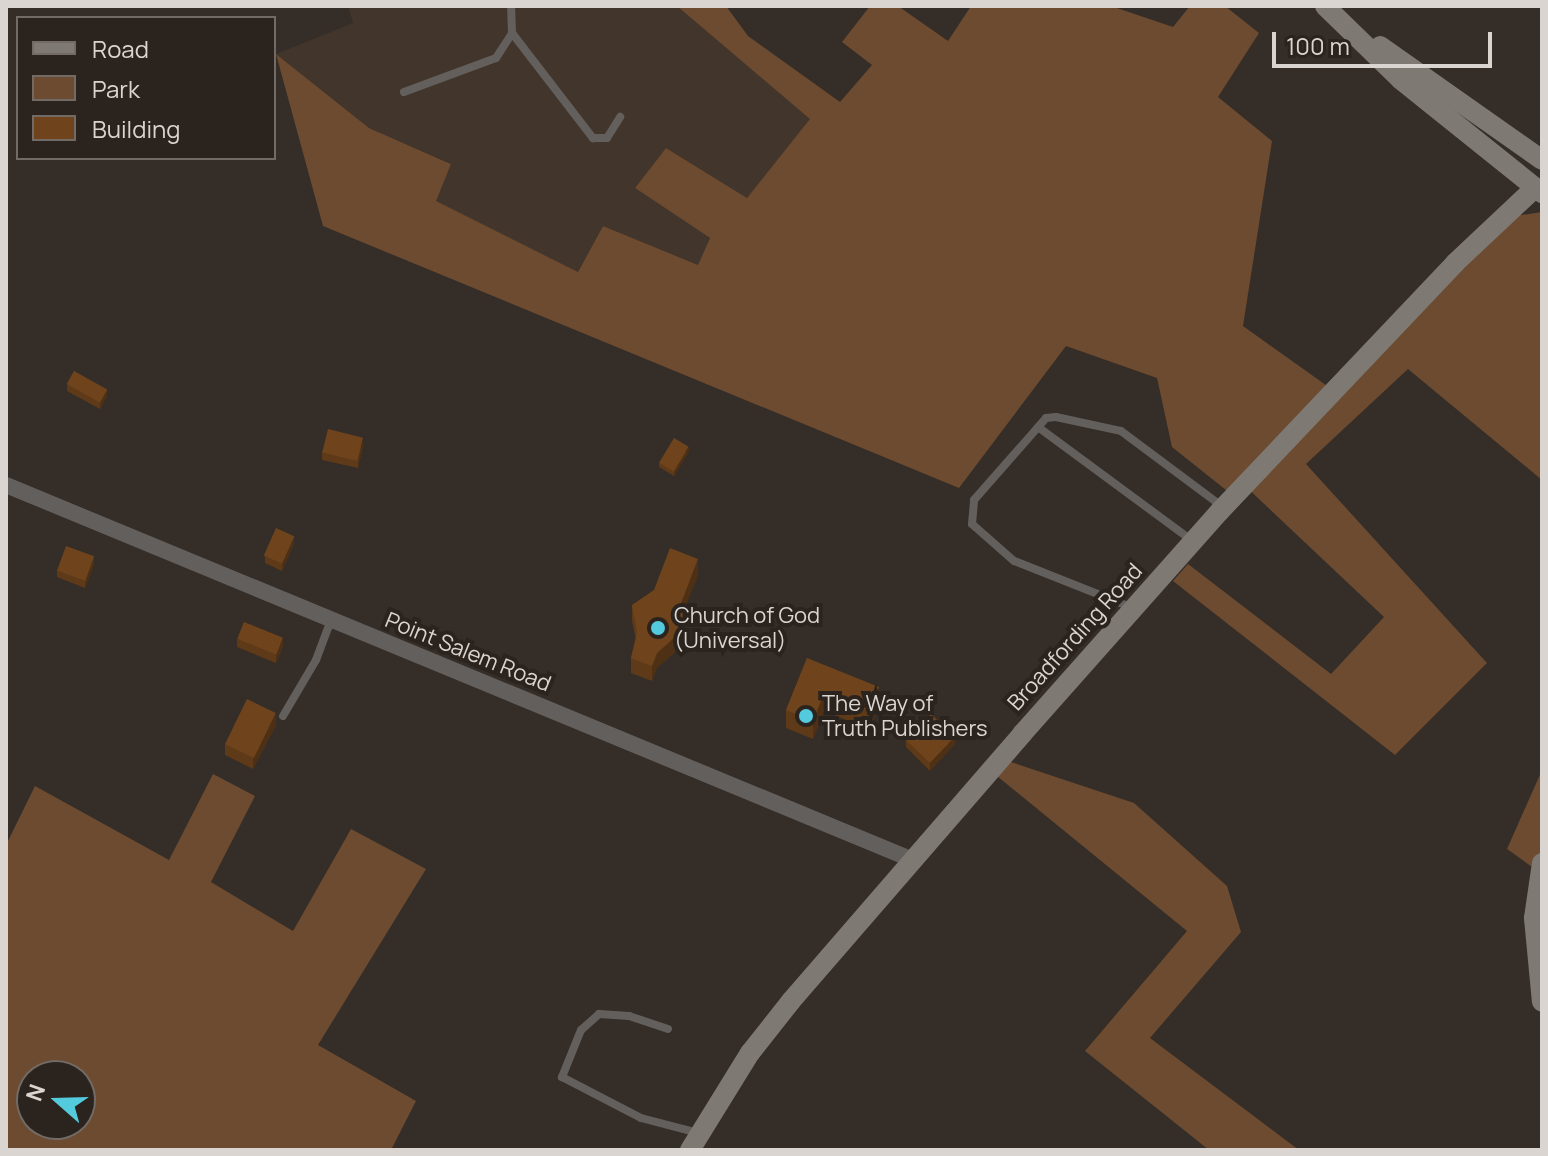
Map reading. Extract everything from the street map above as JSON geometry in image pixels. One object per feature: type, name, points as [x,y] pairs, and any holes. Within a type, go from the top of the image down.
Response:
[{"type":"street","points":[[1325,6],[1401,80],[1540,191]]},
{"type":"street","points":[[1346,25],[1463,101],[1542,160]]},
{"type":"street","points":[[1463,101],[1540,191]]},
{"type":"street","name":"Broadfording Road","points":[[694,1142],[750,1053],[1133,608],[1455,263],[1540,191]]},
{"type":"street","name":"Point Salem Road","points":[[6,485],[913,860]]},
{"type":"street","points":[[1542,863],[1534,918],[1542,1002]]},
{"type":"lane","points":[[404,92],[496,58],[512,33],[511,6]]},
{"type":"lane","points":[[512,33],[593,138],[607,138],[620,117]]},
{"type":"lane","points":[[1133,608],[1014,561],[972,524],[974,500],[1046,418],[1056,417],[1121,431],[1224,508]]},
{"type":"lane","points":[[1038,427],[1193,542]]},
{"type":"lane","points":[[283,716],[316,660],[332,619]]},
{"type":"lane","points":[[668,1029],[614,1013],[599,1014],[581,1030],[562,1077],[694,1142]]},
{"type":"shaded area","points":[[348,6],[677,6],[811,119],[747,198],[666,148],[635,188],[710,238],[698,265],[603,226],[578,272],[435,201],[450,163],[369,128],[276,54],[353,23]]},
{"type":"green space","points":[[677,6],[726,6],[748,36],[840,102],[872,65],[842,42],[870,6],[898,6],[948,41],[971,6],[1111,6],[1173,27],[1190,6],[1225,6],[1259,33],[1218,97],[1272,141],[1243,326],[1330,388],[1494,219],[1542,212],[1542,480],[1408,369],[1306,464],[1487,663],[1395,755],[1173,581],[1188,564],[1331,674],[1384,617],[1242,483],[1231,494],[1172,447],[1157,378],[1066,346],[959,488],[323,226],[276,54],[369,128],[451,164],[436,201],[578,272],[603,226],[698,265],[710,238],[635,188],[666,148],[747,198],[810,119]]},
{"type":"green space","points":[[1011,762],[1134,803],[1227,886],[1241,932],[1150,1038],[1299,1150],[1209,1150],[1085,1051],[1187,931],[997,776]]},
{"type":"green space","points":[[1542,770],[1542,874],[1507,849]]},
{"type":"green space","points":[[213,774],[255,796],[211,882],[293,931],[351,829],[426,869],[318,1045],[416,1101],[391,1150],[6,1150],[6,845],[35,786],[169,860]]},
{"type":"building","points":[[74,371],[107,389],[100,403],[67,384]]},
{"type":"building","points":[[328,429],[363,438],[357,461],[322,452]]},
{"type":"building","points":[[674,438],[689,447],[674,472],[659,463]]},
{"type":"building","points":[[276,528],[294,536],[282,564],[264,555]]},
{"type":"building","points":[[66,546],[94,556],[85,581],[57,570]]},
{"type":"building","name":"Church of God (Universal)","points":[[670,548],[698,559],[681,603],[684,629],[657,653],[652,666],[631,658],[637,632],[632,605],[654,590]]},
{"type":"building","points":[[244,622],[283,638],[276,654],[237,639]]},
{"type":"building","points":[[807,658],[879,687],[869,711],[824,693],[813,721],[786,710]]},
{"type":"building","points":[[247,699],[276,713],[254,758],[225,744]]},
{"type":"building","points":[[931,714],[955,737],[930,763],[906,740]]},
{"type":"place","name":"Church of God (Universal)","points":[[658,628]]},
{"type":"place","name":"The Way of Truth Publishers","points":[[806,716]]}]
